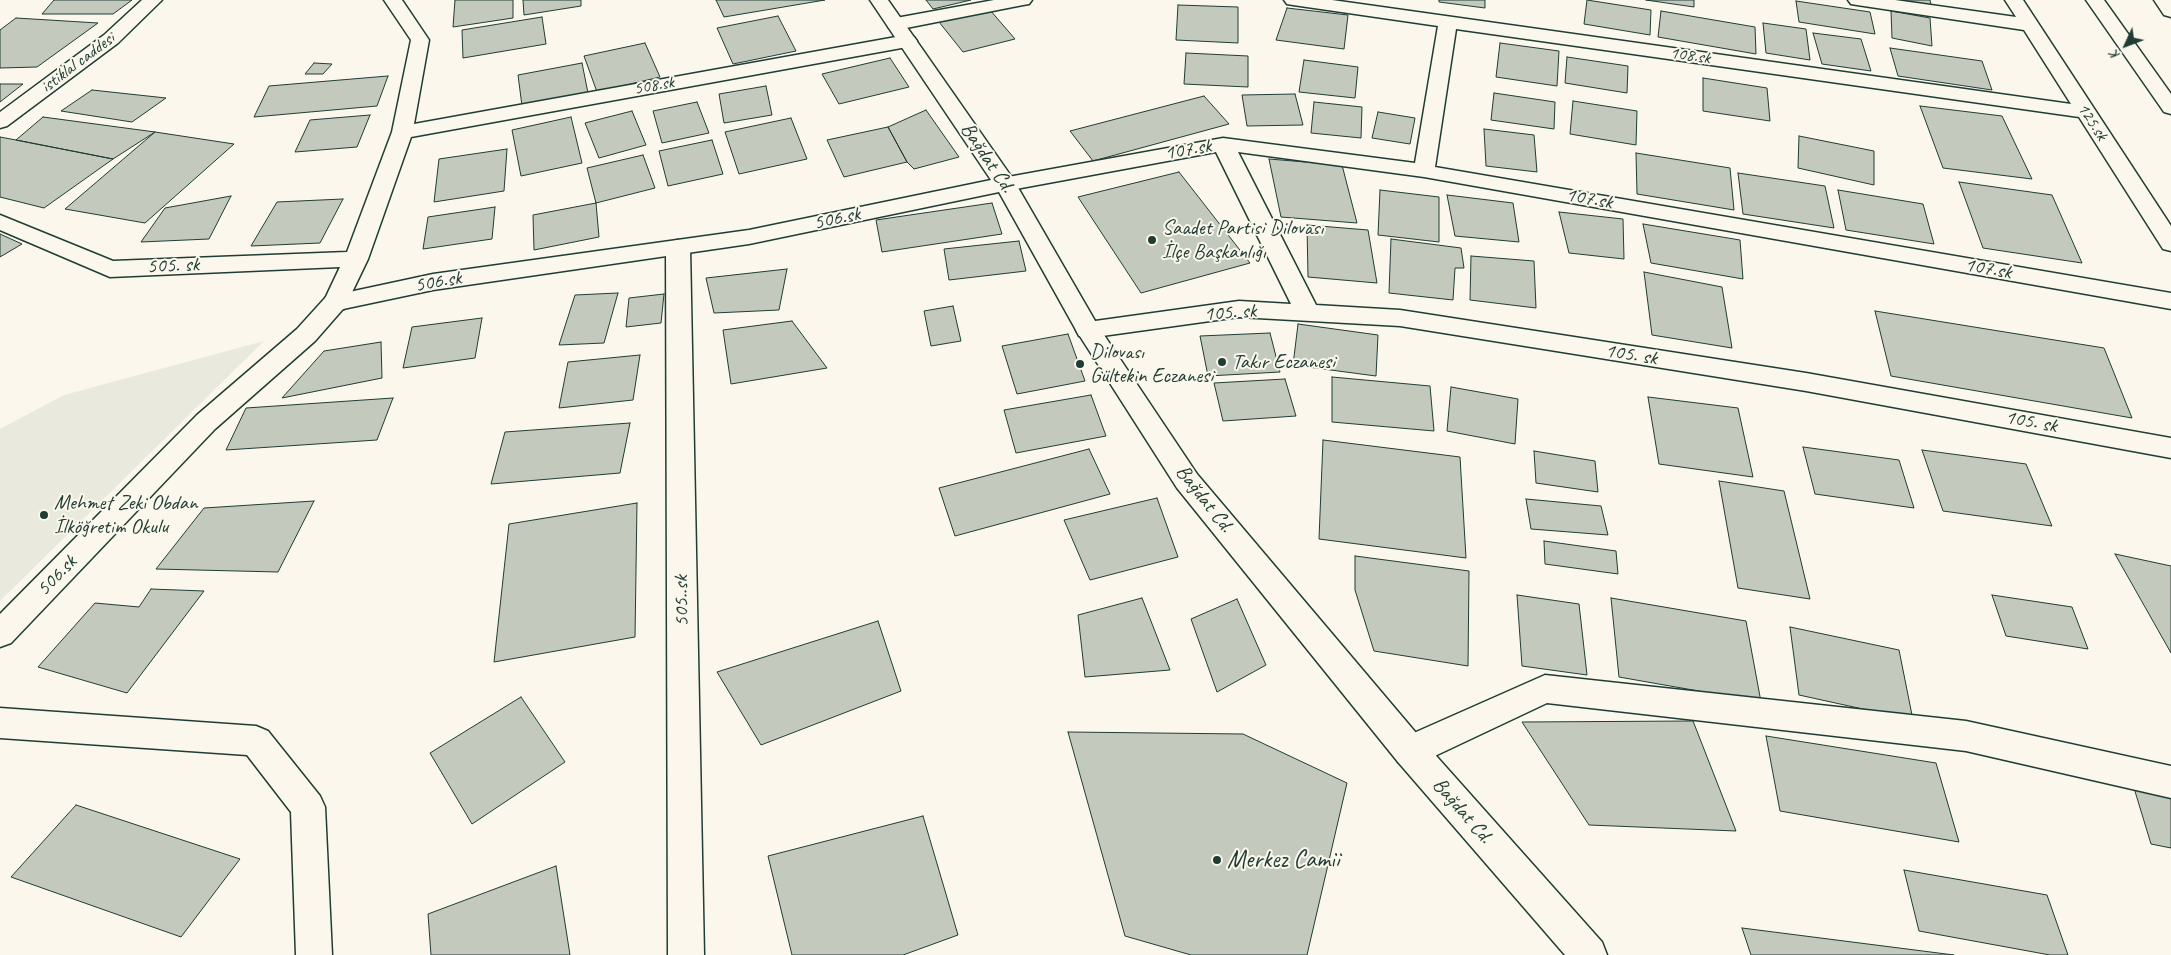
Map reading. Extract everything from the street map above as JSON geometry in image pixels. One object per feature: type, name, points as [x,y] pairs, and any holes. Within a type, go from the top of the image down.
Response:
[{"type":"main road","name":"istiklal caddesi","points":[[0,122],[111,39],[153,0]]},
{"type":"main road","points":[[334,303],[356,259],[402,132],[420,40],[393,0]]},
{"type":"main road","name":"Bağdat Cd.","points":[[878,0],[1005,184],[1088,330],[1187,481],[1410,751],[1589,955]]},
{"type":"main road","points":[[901,33],[1023,0]]},
{"type":"main road","name":"108.sk","points":[[1293,0],[2086,112]]},
{"type":"main road","points":[[1856,0],[2030,25]]},
{"type":"main road","name":"125.sk","points":[[2014,0],[2171,244]]},
{"type":"main road","points":[[2095,0],[2171,108]]},
{"type":"main road","points":[[2163,0],[2171,11]]},
{"type":"main road","points":[[1424,171],[1448,22]]},
{"type":"main road","name":"508.sk","points":[[402,132],[901,33]]},
{"type":"main road","points":[[1223,144],[1308,313]]},
{"type":"main road","name":"107.sk","points":[[1005,184],[1223,144],[1424,171],[2171,301]]},
{"type":"main road","name":"506.sk","points":[[0,634],[206,422],[306,335],[334,303],[433,282],[749,237],[1005,184]]},
{"type":"main road","name":"505. sk","points":[[0,222],[110,269],[356,259]]},
{"type":"main road","name":"505..sk","points":[[678,247],[686,955]]},
{"type":"main road","name":"105. sk","points":[[1088,330],[1239,309],[1400,318],[1806,382],[2171,448]]},
{"type":"main road","points":[[1410,751],[1545,689],[1966,736],[2171,782]]},
{"type":"main road","points":[[0,723],[256,741],[308,807],[314,955]]},
{"type":"shaded area","name":"Mehmet Zeki Obdan İlköğretim Okulu","points":[[264,341],[0,601],[0,429],[64,395]]},
{"type":"building","points":[[54,0],[132,0],[113,14],[42,14]]},
{"type":"building","points":[[455,0],[513,0],[513,18],[453,27]]},
{"type":"building","points":[[523,0],[581,0],[581,6],[524,15]]},
{"type":"building","points":[[716,0],[825,0],[724,17]]},
{"type":"building","points":[[926,0],[971,0],[933,9]]},
{"type":"building","points":[[1439,0],[1485,0],[1485,8],[1439,2]]},
{"type":"building","points":[[1587,0],[1651,10],[1650,35],[1584,24]]},
{"type":"building","points":[[1646,0],[1694,0],[1694,7]]},
{"type":"building","points":[[1895,0],[1930,0],[1931,5]]},
{"type":"building","points":[[1796,1],[1870,12],[1875,34],[1799,22]]},
{"type":"building","points":[[1178,5],[1238,7],[1238,43],[1176,40]]},
{"type":"building","points":[[1287,8],[1348,15],[1344,49],[1276,40]]},
{"type":"building","points":[[990,10],[1015,39],[963,52],[939,22]]},
{"type":"building","points":[[1661,11],[1755,27],[1756,54],[1658,37]]},
{"type":"building","points":[[1891,11],[1930,18],[1932,46],[1892,38]]},
{"type":"building","points":[[778,16],[796,51],[733,64],[717,28]]},
{"type":"building","points":[[542,17],[546,44],[463,58],[462,30]]},
{"type":"building","points":[[16,18],[98,23],[37,67],[0,68],[0,30]]},
{"type":"building","points":[[1763,23],[1806,29],[1810,60],[1766,53]]},
{"type":"building","points":[[1813,33],[1861,39],[1871,71],[1822,64]]},
{"type":"building","points":[[645,43],[660,77],[597,92],[584,56]]},
{"type":"building","points":[[1500,43],[1559,51],[1557,86],[1496,77]]},
{"type":"building","points":[[1890,48],[1982,61],[1992,90],[1898,76]]},
{"type":"building","points":[[1186,53],[1248,56],[1248,87],[1184,84]]},
{"type":"building","points":[[1567,57],[1628,66],[1627,93],[1565,83]]},
{"type":"building","points":[[890,58],[909,87],[839,104],[822,74]]},
{"type":"building","points":[[1304,60],[1358,67],[1355,98],[1299,92]]},
{"type":"building","points":[[314,63],[332,64],[323,74],[305,74]]},
{"type":"building","points":[[582,63],[588,93],[522,106],[518,75]]},
{"type":"building","points":[[388,76],[377,106],[254,117],[269,86]]},
{"type":"building","points":[[1703,78],[1767,88],[1770,121],[1703,111]]},
{"type":"building","points":[[0,84],[23,84],[0,102]]},
{"type":"building","points":[[766,86],[772,115],[724,123],[719,94]]},
{"type":"building","points":[[92,90],[166,98],[132,122],[61,111]]},
{"type":"building","points":[[1494,93],[1555,102],[1554,129],[1491,120]]},
{"type":"building","points":[[1295,94],[1303,125],[1247,126],[1242,95]]},
{"type":"building","points":[[1204,96],[1229,124],[1093,161],[1070,131]]},
{"type":"building","points":[[1573,101],[1637,111],[1636,145],[1570,134]]},
{"type":"building","points":[[697,102],[709,133],[662,143],[653,111]]},
{"type":"building","points":[[1314,102],[1362,107],[1361,138],[1311,133]]},
{"type":"building","points":[[1920,106],[2002,116],[2032,179],[1943,168]]},
{"type":"building","points":[[926,110],[959,157],[914,169],[907,162],[888,127]]},
{"type":"building","points":[[632,111],[646,145],[599,158],[585,123]]},
{"type":"building","points":[[1378,112],[1415,118],[1410,144],[1372,138]]},
{"type":"building","points":[[370,115],[357,147],[295,152],[310,120]]},
{"type":"building","points":[[43,117],[155,132],[113,159],[16,140]]},
{"type":"building","points":[[571,117],[582,163],[521,176],[512,130]]},
{"type":"building","points":[[791,118],[807,159],[739,174],[725,132]]},
{"type":"building","points":[[888,127],[907,162],[844,177],[827,140]]},
{"type":"building","points":[[1484,129],[1534,135],[1537,172],[1486,166]]},
{"type":"building","points":[[155,132],[234,144],[145,223],[65,209]]},
{"type":"building","points":[[1799,136],[1874,151],[1874,185],[1798,168]]},
{"type":"building","points":[[0,137],[113,159],[44,208],[0,197]]},
{"type":"building","points":[[712,140],[723,174],[668,186],[659,151]]},
{"type":"building","points":[[507,149],[504,191],[434,202],[439,159]]},
{"type":"building","points":[[1636,153],[1730,168],[1734,210],[1637,194]]},
{"type":"building","points":[[643,155],[655,188],[596,203],[587,168]]},
{"type":"building","points":[[1269,159],[1342,165],[1357,223],[1281,217]]},
{"type":"building","points":[[1179,172],[1250,263],[1141,293],[1078,197]]},
{"type":"building","points":[[1738,173],[1825,186],[1834,228],[1743,214]]},
{"type":"building","points":[[1959,182],[2052,195],[2082,263],[1983,248]]},
{"type":"building","points":[[1380,190],[1439,197],[1439,242],[1378,235]]},
{"type":"building","points":[[1838,190],[1923,204],[1934,244],[1846,230]]},
{"type":"building","points":[[1447,195],[1513,203],[1519,242],[1455,236]]},
{"type":"building","points":[[231,196],[209,239],[141,242],[165,208]]},
{"type":"building","points":[[343,199],[320,243],[251,246],[277,202]]},
{"type":"building","points":[[596,203],[599,237],[534,250],[533,215]]},
{"type":"building","points":[[992,203],[1002,234],[882,252],[876,220]]},
{"type":"building","points":[[495,207],[492,239],[423,249],[428,217]]},
{"type":"building","points":[[1559,212],[1623,219],[1624,259],[1569,253]]},
{"type":"building","points":[[1643,224],[1740,240],[1743,279],[1651,263]]},
{"type":"building","points":[[1307,225],[1368,230],[1377,283],[1308,277]]},
{"type":"building","points":[[0,234],[22,244],[0,257]]},
{"type":"building","points":[[1391,239],[1461,248],[1464,268],[1455,268],[1453,300],[1389,293]]},
{"type":"building","points":[[1019,241],[1026,271],[949,280],[944,249]]},
{"type":"building","points":[[1471,256],[1534,261],[1536,308],[1470,300]]},
{"type":"building","points":[[787,269],[779,310],[714,313],[706,278]]},
{"type":"building","points":[[1644,272],[1722,287],[1732,348],[1652,335]]},
{"type":"building","points":[[618,293],[604,343],[559,345],[575,295]]},
{"type":"building","points":[[664,294],[661,323],[626,327],[629,298]]},
{"type":"building","points":[[953,306],[961,341],[931,346],[924,311]]},
{"type":"building","points":[[1875,311],[2104,348],[2132,418],[1891,376]]},
{"type":"building","points":[[482,318],[475,358],[403,368],[412,327]]},
{"type":"building","points":[[792,321],[827,368],[731,384],[723,330]]},
{"type":"building","points":[[1298,324],[1378,335],[1376,376],[1293,365]]},
{"type":"building","points":[[1270,333],[1280,372],[1208,376],[1200,336]]},
{"type":"building","points":[[1068,334],[1085,381],[1017,394],[1002,346]]},
{"type":"building","points":[[381,342],[382,378],[282,398],[324,351]]},
{"type":"building","points":[[640,355],[633,400],[559,408],[568,362]]},
{"type":"building","points":[[1332,377],[1430,386],[1434,431],[1332,422]]},
{"type":"building","points":[[1285,379],[1296,416],[1223,421],[1214,383]]},
{"type":"building","points":[[1451,387],[1518,399],[1515,444],[1447,431]]},
{"type":"building","points":[[1091,395],[1106,436],[1016,453],[1004,410]]},
{"type":"building","points":[[1648,397],[1738,408],[1753,477],[1659,464]]},
{"type":"building","points":[[393,398],[377,440],[226,450],[246,408]]},
{"type":"building","points":[[630,423],[620,473],[491,484],[505,432]]},
{"type":"building","points":[[1323,440],[1460,457],[1466,558],[1319,539]]},
{"type":"building","points":[[1803,447],[1899,460],[1914,508],[1815,494]]},
{"type":"building","points":[[1089,449],[1110,494],[955,536],[939,488]]},
{"type":"building","points":[[1922,450],[2026,464],[2052,526],[1943,511]]},
{"type":"building","points":[[1534,451],[1595,461],[1598,492],[1536,483]]},
{"type":"building","points":[[1719,481],[1784,491],[1810,599],[1738,588]]},
{"type":"building","points":[[1157,498],[1178,557],[1090,580],[1064,520]]},
{"type":"building","points":[[1526,499],[1601,506],[1608,535],[1531,529]]},
{"type":"building","points":[[314,501],[278,572],[156,569],[204,508]]},
{"type":"building","points":[[637,503],[635,637],[494,662],[509,524]]},
{"type":"building","points":[[1544,541],[1616,551],[1618,574],[1545,564]]},
{"type":"building","points":[[2115,554],[2171,566],[2171,653]]},
{"type":"building","points":[[1355,556],[1469,571],[1468,666],[1374,651],[1355,590]]},
{"type":"building","points":[[151,589],[204,591],[127,693],[38,667],[95,603],[139,607]]},
{"type":"building","points":[[1517,595],[1579,604],[1587,675],[1522,666]]},
{"type":"building","points":[[1992,595],[2072,607],[2088,649],[2006,636]]},
{"type":"building","points":[[1142,598],[1170,670],[1085,677],[1078,615]]},
{"type":"building","points":[[1611,598],[1746,621],[1761,702],[1619,677]]},
{"type":"building","points":[[1237,599],[1266,665],[1217,692],[1191,619]]},
{"type":"building","points":[[878,621],[901,691],[761,745],[717,672]]},
{"type":"building","points":[[1790,627],[1899,650],[1913,720],[1799,695]]},
{"type":"building","points":[[521,697],[565,762],[472,824],[430,753]]},
{"type":"building","points":[[1693,721],[1736,831],[1589,825],[1522,722]]},
{"type":"building","name":"Merkez Camii","points":[[1068,732],[1243,734],[1347,783],[1307,955],[1191,955],[1125,936]]},
{"type":"building","points":[[1766,736],[1936,763],[1959,842],[1780,811]]},
{"type":"building","points":[[2134,788],[2171,796],[2171,848],[2151,844]]},
{"type":"building","points":[[76,805],[240,859],[181,937],[11,877]]},
{"type":"building","points":[[923,816],[958,935],[903,955],[792,955],[768,856]]},
{"type":"building","points":[[556,866],[570,955],[431,955],[428,914]]},
{"type":"building","points":[[1904,870],[2047,895],[2068,955],[2050,955],[1919,931]]},
{"type":"building","points":[[1742,928],[1954,955],[1751,955]]},
{"type":"place","name":"Saadet Partisi Dilovası İlçe Başkanlığı","points":[[1152,240]]},
{"type":"place","name":"Takır Eczanesi","points":[[1222,362]]},
{"type":"place","name":"Dilovası Gültekin Eczanesi","points":[[1080,364]]},
{"type":"place","name":"Mehmet Zeki Obdan İlköğretim Okulu","points":[[44,515]]},
{"type":"place","name":"Merkez Camii","points":[[1217,860]]}]
